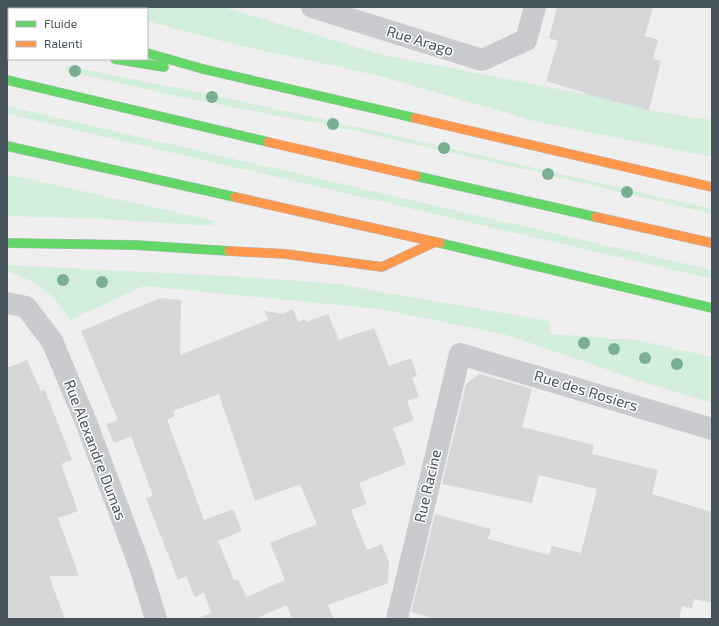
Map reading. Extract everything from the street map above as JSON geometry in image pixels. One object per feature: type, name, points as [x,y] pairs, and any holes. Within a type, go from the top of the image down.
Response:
[{"type":"highway","points":[[148,53],[203,69],[712,187]]},
{"type":"highway","points":[[121,60],[173,69],[203,69]]},
{"type":"highway","points":[[7,80],[461,187],[712,243]]},
{"type":"highway","points":[[7,146],[435,242],[712,308]]},
{"type":"highway","points":[[7,243],[134,245],[286,254],[382,267],[435,242]]},
{"type":"street","name":"Rue Arago","points":[[312,7],[482,60],[526,40],[535,7]]},
{"type":"street","name":"Rue Alexandre Dumas","points":[[7,303],[26,307],[52,341],[86,422],[140,567],[156,619]]},
{"type":"street","name":"Rue des Rosiers","points":[[460,354],[712,429]]},
{"type":"street","name":"Rue Racine","points":[[397,619],[460,354]]},
{"type":"green space","points":[[94,7],[223,7],[383,55],[585,94],[649,110],[712,120],[712,157],[534,121],[380,76],[233,44],[148,21],[148,8]]},
{"type":"green space","points":[[67,66],[390,134],[712,209],[712,214],[356,131],[176,96],[66,71]]},
{"type":"green space","points":[[7,106],[712,270],[712,279],[7,114]]},
{"type":"green space","points":[[7,175],[215,221],[214,226],[102,219],[7,216]]},
{"type":"green space","points":[[7,265],[246,277],[338,284],[549,321],[551,334],[637,340],[712,357],[712,403],[640,381],[507,335],[380,309],[144,286],[70,320],[51,295],[27,279],[7,272]]},
{"type":"building","points":[[557,7],[653,7],[645,36],[658,40],[653,59],[661,61],[649,110],[585,94],[546,81],[558,41],[549,38]]},
{"type":"building","points":[[160,298],[181,300],[180,355],[268,320],[264,311],[283,314],[293,309],[298,322],[305,319],[306,322],[328,314],[339,340],[374,328],[389,366],[411,358],[417,376],[412,378],[419,397],[407,401],[414,420],[393,428],[406,464],[359,483],[367,504],[351,510],[367,550],[382,544],[389,563],[388,583],[328,605],[334,619],[292,619],[287,605],[255,619],[197,619],[215,611],[211,612],[204,593],[195,597],[186,576],[178,580],[146,498],[153,496],[131,436],[114,443],[106,424],[118,420],[81,331]],"holes":[[[219,394],[255,501],[300,484],[317,524],[270,543],[285,580],[246,597],[238,579],[234,580],[218,541],[242,531],[233,509],[204,520],[167,420],[175,416],[173,411]]]},
{"type":"building","points":[[27,360],[41,391],[45,390],[72,460],[61,464],[78,511],[58,518],[79,576],[49,576],[65,619],[7,619],[7,368]]},
{"type":"building","points":[[480,374],[532,389],[522,427],[594,445],[592,454],[658,470],[652,494],[712,512],[712,603],[694,599],[692,608],[682,606],[679,619],[436,619],[411,612],[435,514],[491,529],[488,539],[549,555],[552,546],[581,553],[597,489],[539,475],[532,503],[442,484],[466,384]]},
{"type":"traffic: fast","points":[[148,53],[203,69],[415,118]]},
{"type":"traffic: fast","points":[[121,60],[164,67]]},
{"type":"traffic: fast","points":[[7,80],[268,142]]},
{"type":"traffic: fast","points":[[7,146],[235,197]]},
{"type":"traffic: fast","points":[[416,176],[596,217]]},
{"type":"traffic: fast","points":[[7,243],[134,245],[229,251]]},
{"type":"traffic: fast","points":[[440,243],[712,308]]},
{"type":"traffic: slow","points":[[415,118],[712,187]]},
{"type":"traffic: slow","points":[[268,142],[416,176]]},
{"type":"traffic: slow","points":[[235,197],[440,243]]},
{"type":"traffic: slow","points":[[596,217],[712,243]]},
{"type":"traffic: slow","points":[[229,251],[286,254],[382,267],[435,242]]}]
